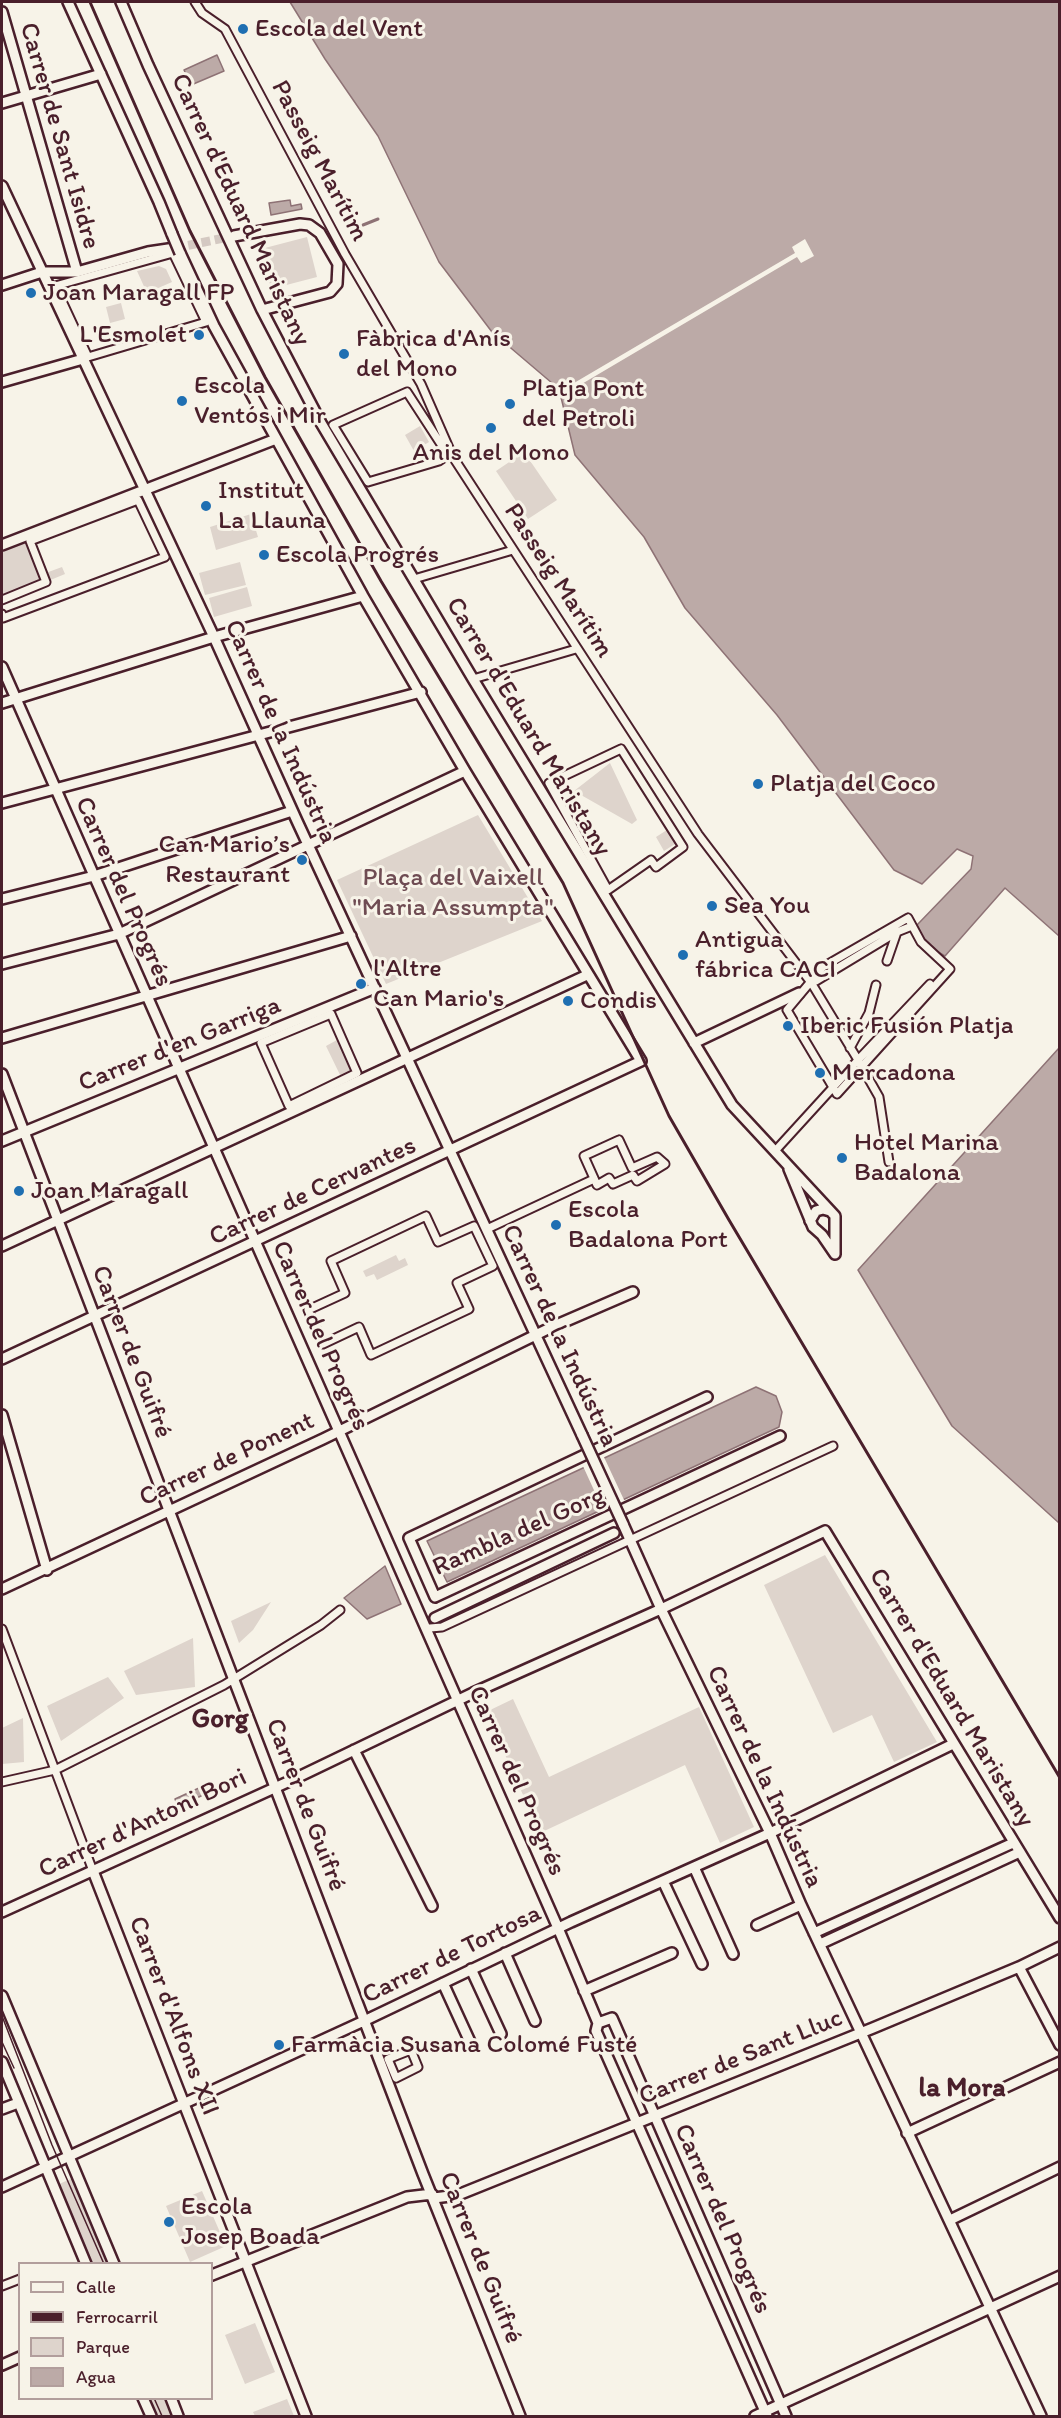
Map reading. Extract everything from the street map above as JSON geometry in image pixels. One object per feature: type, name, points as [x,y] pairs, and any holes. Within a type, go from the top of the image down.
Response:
[{"type":"street","points":[[2,1246],[587,975],[363,596],[214,326],[177,250],[172,234],[68,2]]},
{"type":"street","name":"Carrer d'Eduard Maristany","points":[[121,2],[262,310],[321,423],[473,679],[732,1105],[830,1211]]},
{"type":"street","name":"Passeig Marítim","points":[[195,2],[202,13],[225,29],[345,254],[421,384],[453,457],[698,834],[850,1048],[879,1097],[889,1162]]},
{"type":"street","name":"Carrer de Sant Isidre","points":[[2,12],[77,272]]},
{"type":"street","points":[[2,103],[101,74]]},
{"type":"street","name":"Carrer de la Indústria","points":[[2,186],[86,358],[308,846],[408,1057],[661,1609],[770,1833],[814,1933],[1041,2416]]},
{"type":"street","points":[[234,236],[300,224],[309,225],[320,232],[338,264],[337,284],[330,292],[262,310]]},
{"type":"street","points":[[2,285],[42,272],[77,272],[148,252],[177,250]]},
{"type":"street","points":[[2,382],[86,358],[206,322],[173,253],[55,286],[86,358]]},
{"type":"street","points":[[407,392],[448,455],[439,461],[368,482],[333,425],[407,392]]},
{"type":"street","points":[[2,545],[276,439]]},
{"type":"street","points":[[2,600],[46,582],[30,541],[138,500],[165,558],[3,618],[2,614]]},
{"type":"street","points":[[414,579],[513,550]]},
{"type":"street","points":[[2,703],[214,637],[363,596]]},
{"type":"street","points":[[473,679],[576,649]]},
{"type":"street","name":"Carrer del Progrés","points":[[2,667],[558,1928],[598,2023],[596,2031],[766,2414]]},
{"type":"street","points":[[2,803],[421,692]]},
{"type":"street","points":[[621,749],[683,847],[656,867],[651,860],[608,890],[549,783],[621,749]]},
{"type":"street","points":[[2,964],[119,934],[465,771]]},
{"type":"street","points":[[2,899],[94,876],[292,811]]},
{"type":"street","points":[[775,1151],[832,1088],[859,1064],[950,969],[921,942],[908,918],[823,967],[787,1010],[832,1088]]},
{"type":"street","points":[[694,1043],[807,987],[829,971],[897,932],[912,926]]},
{"type":"street","points":[[887,961],[897,932]]},
{"type":"street","points":[[2,1038],[351,936]]},
{"type":"street","points":[[859,1064],[942,972]]},
{"type":"street","name":"Carrer de Cervantes","points":[[2,1359],[451,1152],[641,1061],[587,975]]},
{"type":"street","points":[[850,1048],[869,1013],[876,985]]},
{"type":"street","name":"Carrer d'en Garriga","points":[[2,1141],[375,988]]},
{"type":"street","points":[[331,1014],[357,1073],[289,1106],[261,1043],[331,1014]]},
{"type":"street","name":"Carrer de Guifré","points":[[2,1074],[433,2196],[520,2416]]},
{"type":"street","points":[[619,1140],[632,1168],[657,1157],[665,1164],[637,1181],[633,1175],[613,1184],[609,1178],[597,1185],[594,1179],[584,1156],[619,1140]]},
{"type":"street","name":"Carrer d'Eduard Maristany","points":[[787,1164],[810,1221]]},
{"type":"street","points":[[487,1229],[594,1179]]},
{"type":"street","points":[[823,1209],[830,1211],[836,1216],[837,1224],[835,1254],[810,1221],[816,1211],[823,1209]]},
{"type":"street","points":[[426,1216],[438,1242],[474,1226],[493,1266],[457,1283],[469,1309],[371,1355],[359,1327],[323,1344],[308,1310],[345,1293],[331,1261],[426,1216]]},
{"type":"street","points":[[822,1235],[831,1232],[837,1224]]},
{"type":"street","name":"Carrer de Ponent","points":[[2,1590],[338,1431],[536,1334],[633,1292]]},
{"type":"street","name":"Rambla del Gorg","points":[[707,1397],[409,1538],[435,1598],[780,1436]]},
{"type":"street","points":[[2,1415],[47,1570]]},
{"type":"street","points":[[430,1628],[442,1627],[833,1446]]},
{"type":"street","name":"Carrer d'Eduard Maristany","points":[[825,1531],[1059,1918]]},
{"type":"street","name":"Carrer d'Antoni Bori","points":[[2,1912],[661,1609],[825,1531]]},
{"type":"street","points":[[435,1618],[614,1533]]},
{"type":"street","points":[[2,1782],[55,1770],[234,1679],[321,1625],[340,1610]]},
{"type":"street","name":"Carrer d'Alfons XII","points":[[2,1629],[93,1871],[306,2416]]},
{"type":"street","name":"Carrer de Tortosa","points":[[2,2187],[366,2020],[558,1928],[770,1833],[953,1744]]},
{"type":"street","points":[[354,1750],[432,1906]]},
{"type":"street","points":[[814,1933],[1013,1843]]},
{"type":"street","points":[[820,1944],[1020,1852]]},
{"type":"street","points":[[694,1867],[733,1953]]},
{"type":"street","points":[[663,1881],[702,1964]]},
{"type":"street","points":[[757,1925],[801,1905]]},
{"type":"street","name":"Carrer de Sant Lluc","points":[[213,2275],[407,2197],[458,2195],[862,2032],[1018,1967],[1059,1947]]},
{"type":"street","points":[[505,1953],[535,2021]]},
{"type":"street","points":[[584,1991],[672,1953]]},
{"type":"street","points":[[1018,1967],[1055,2026],[1059,2045]]},
{"type":"street","points":[[471,1969],[501,2034]]},
{"type":"street","points":[[443,1983],[471,2044]]},
{"type":"street","points":[[2,1996],[113,2262]]},
{"type":"street","name":"Carrer del Progrés","points":[[598,2023],[612,2018],[786,2416]]},
{"type":"street","points":[[411,2050],[418,2067],[396,2078],[388,2059],[411,2050]]},
{"type":"street","points":[[2,2062],[85,2262]]},
{"type":"street","points":[[907,2133],[1059,2062]]},
{"type":"street","points":[[2,2109],[18,2103]]},
{"type":"street","points":[[950,2220],[1059,2167]]},
{"type":"street","points":[[755,2416],[766,2414],[781,2404],[1059,2276]]},
{"type":"street","points":[[2,2286],[18,2279]]},
{"type":"street","points":[[2,2365],[18,2358]]},
{"type":"street","points":[[144,2400],[151,2416]]},
{"type":"street","points":[[172,2400],[178,2416]]},
{"type":"green space","points":[[307,237],[317,277],[271,289],[261,249]]},
{"type":"green space","points":[[159,266],[166,269],[172,282],[147,293],[137,271]]},
{"type":"green space","points":[[121,303],[125,319],[110,323],[106,307]]},
{"type":"green space","points":[[420,426],[429,442],[414,451],[405,435]]},
{"type":"green space","points":[[524,452],[557,500],[528,519],[496,471]]},
{"type":"green space","points":[[251,514],[258,537],[216,550],[210,527]]},
{"type":"green space","points":[[30,541],[43,574],[62,567],[65,574],[2,600],[2,551]]},
{"type":"green space","points":[[240,562],[246,585],[205,595],[199,573]]},
{"type":"green space","points":[[247,587],[252,606],[214,617],[209,598]]},
{"type":"green space","points":[[610,763],[637,820],[632,824],[574,791]]},
{"type":"green space","name":"Plaça del Vaixell \"Maria Assumpta\"","points":[[478,815],[542,921],[386,984],[337,880]]},
{"type":"green space","points":[[670,828],[678,842],[664,851],[656,837]]},
{"type":"green space","points":[[337,1040],[353,1073],[342,1079],[326,1046]]},
{"type":"green space","points":[[396,1255],[399,1261],[405,1258],[408,1265],[377,1280],[374,1274],[366,1277],[363,1271]]},
{"type":"green space","points":[[825,1555],[937,1742],[894,1762],[872,1715],[833,1733],[764,1585]]},
{"type":"green space","points":[[271,1602],[253,1630],[239,1643],[231,1621]]},
{"type":"green space","points":[[193,1638],[195,1687],[136,1695],[124,1671]]},
{"type":"green space","points":[[108,1677],[124,1698],[61,1741],[47,1706]]},
{"type":"green space","points":[[513,1699],[549,1777],[699,1707],[754,1827],[720,1843],[685,1765],[540,1833],[486,1712]]},
{"type":"green space","points":[[23,1718],[24,1762],[2,1764],[2,1728]]},
{"type":"green space","points":[[73,2178],[109,2262],[92,2262],[59,2184]]},
{"type":"green space","points":[[202,2191],[226,2246],[190,2262],[166,2206]]},
{"type":"green space","points":[[255,2323],[275,2372],[245,2384],[225,2335]]},
{"type":"green space","points":[[287,2399],[294,2416],[255,2416],[253,2412]]},
{"type":"green space","points":[[149,2400],[166,2400],[174,2416],[157,2416]]},
{"type":"water","points":[[290,2],[1059,2],[1059,936],[1005,888],[945,956],[926,945],[917,925],[971,869],[973,856],[957,849],[922,884],[894,870],[777,715],[685,608],[644,537],[575,455],[559,389],[492,332],[439,262],[378,136],[325,59]]},
{"type":"water","points":[[217,55],[224,71],[191,85],[184,70]]},
{"type":"water","points":[[290,200],[291,206],[301,204],[302,209],[271,215],[269,203]]},
{"type":"water","points":[[1059,1048],[1059,1523],[952,1426],[858,1270]]},
{"type":"water","points":[[756,1387],[776,1396],[782,1412],[779,1427],[447,1582],[427,1541]]},
{"type":"water","points":[[385,1566],[401,1604],[367,1619],[344,1598]]},
{"type":"water","points":[[199,1788],[203,1795],[178,1807],[175,1799]]},
{"type":"pier","points":[[805,239],[814,256],[801,263],[797,257],[558,398],[557,393],[795,253],[792,247]]},
{"type":"pier","points":[[603,1455],[625,1502],[604,1512],[582,1464]]},
{"type":"waterway","points":[[363,225],[378,219]]},
{"type":"tunnel","points":[[175,248],[234,236]]},
{"type":"tram line","points":[[2,2016],[52,2145],[103,2262]]},
{"type":"tram line","points":[[2,2042],[14,2068]]},
{"type":"tram line","points":[[155,2400],[162,2416]]},
{"type":"railway","points":[[90,2],[190,231],[265,377],[381,581],[563,883],[669,1116],[1060,1778]]},
{"type":"place","name":"Escola del Vent","points":[[243,29]]},
{"type":"place","name":"Joan Maragall FP","points":[[31,293]]},
{"type":"place","name":"L'Esmolet","points":[[199,335]]},
{"type":"place","name":"Fàbrica d'Anís del Mono","points":[[344,354]]},
{"type":"place","name":"Escola Ventós i Mir","points":[[182,401]]},
{"type":"place","name":"Platja Pont del Petroli","points":[[510,404]]},
{"type":"place","name":"Anis del Mono","points":[[491,428]]},
{"type":"place","name":"Institut La Llauna","points":[[206,506]]},
{"type":"place","name":"Escola Progrés","points":[[264,555]]},
{"type":"place","name":"Platja del Coco","points":[[758,784]]},
{"type":"place","name":"Can Mario’s Restaurant","points":[[302,860]]},
{"type":"place","name":"Sea You","points":[[712,906]]},
{"type":"place","name":"Antigua fábrica CACI","points":[[683,955]]},
{"type":"place","name":"l'Altre Can Mario's","points":[[361,984]]},
{"type":"place","name":"Condis","points":[[568,1001]]},
{"type":"place","name":"Iberic Fusión Platja","points":[[788,1026]]},
{"type":"place","name":"Mercadona","points":[[820,1073]]},
{"type":"place","name":"Hotel Marina Badalona","points":[[842,1158]]},
{"type":"place","name":"Joan Maragall","points":[[19,1191]]},
{"type":"place","name":"Escola Badalona Port","points":[[556,1225]]},
{"type":"place","name":"Farmàcia Susana Colomé Fusté","points":[[279,2045]]},
{"type":"place","name":"Escola Josep Boada","points":[[169,2222]]},
{"type":"district","name":"Gorg","points":[[220,1720]]},
{"type":"district","name":"la Mora","points":[[962,2089]]}]
